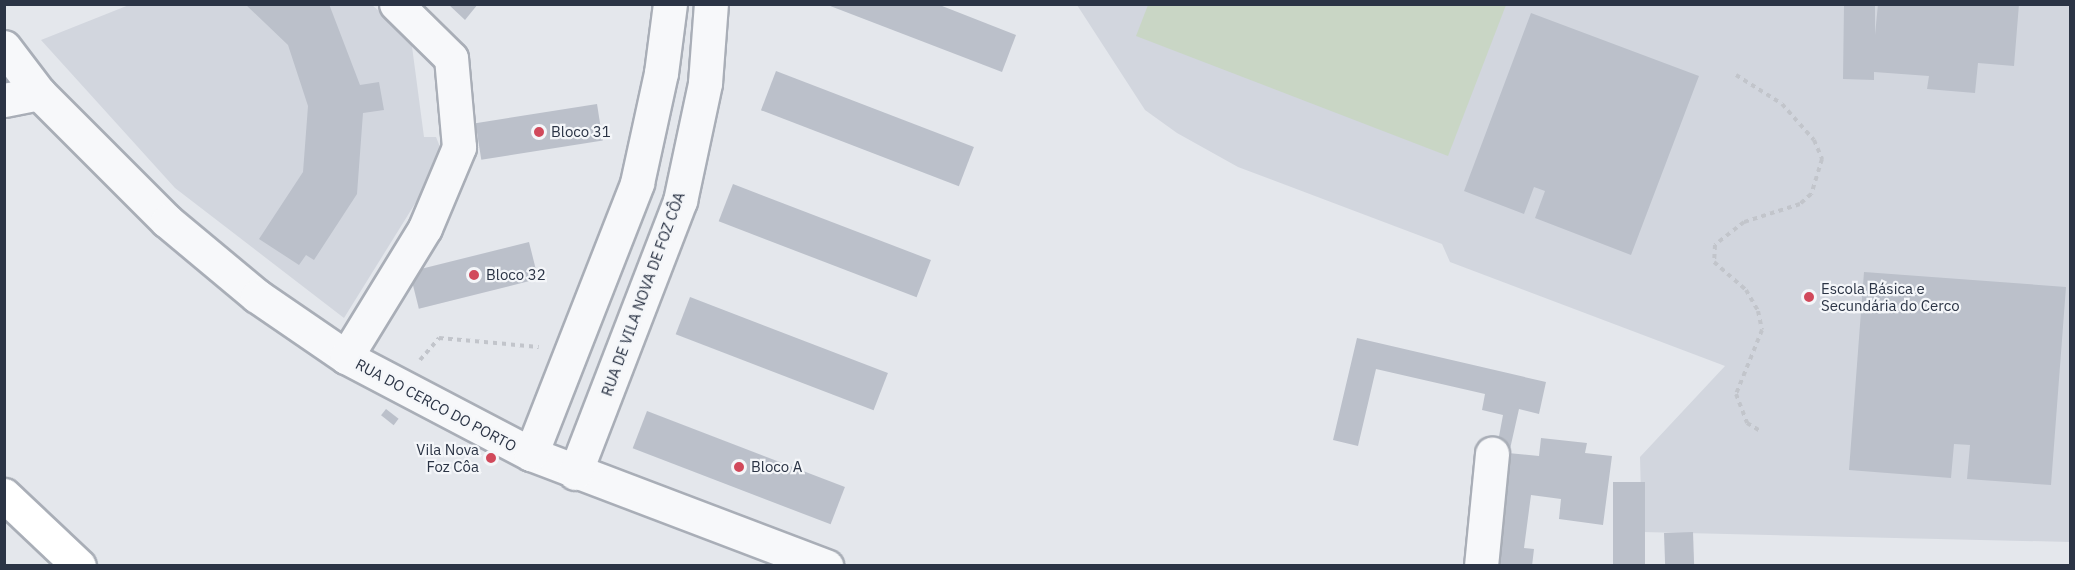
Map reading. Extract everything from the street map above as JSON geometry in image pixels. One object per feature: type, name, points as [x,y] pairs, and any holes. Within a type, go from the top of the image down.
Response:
[{"type":"main road","points":[[4,495],[78,566]]},
{"type":"street","points":[[346,357],[425,228],[459,147],[451,58],[396,4]]},
{"type":"street","points":[[531,454],[637,183],[661,73],[670,4]]},
{"type":"street","name":"RUA DE VILA NOVA DE FOZ CÔA","points":[[576,473],[680,201],[705,83],[711,4]]},
{"type":"street","name":"RUA DO CERCO DO PORTO","points":[[4,47],[39,93],[167,221],[257,296],[346,357],[397,388],[531,454],[826,566]]},
{"type":"street","points":[[4,100],[39,93]]},
{"type":"street","points":[[1481,566],[1492,454]]},
{"type":"path","points":[[1736,75],[1782,104],[1814,140],[1822,159],[1811,194],[1800,204],[1736,225],[1715,245],[1714,262],[1746,290],[1758,311],[1762,330],[1736,394],[1747,423],[1762,432]]},
{"type":"path","points":[[397,388],[439,338],[543,348]]},
{"type":"shaded area","points":[[129,5],[372,5],[411,39],[424,137],[436,137],[444,157],[344,318],[175,188],[41,40]]},
{"type":"shaded area","name":"Escola Básica e Secundária do Cerco","points":[[1077,5],[2070,5],[2070,542],[1642,532],[1640,457],[1725,366],[1450,262],[1442,244],[1238,167],[1177,133],[1145,110]]},
{"type":"green space","points":[[1148,5],[1506,5],[1448,156],[1136,36]]},
{"type":"building","points":[[245,4],[329,4],[360,85],[379,82],[384,110],[363,113],[357,194],[314,260],[306,255],[299,265],[259,239],[303,172],[308,106],[288,45]]},
{"type":"building","points":[[448,4],[478,4],[465,20]]},
{"type":"building","points":[[825,4],[937,4],[1016,35],[1002,72]]},
{"type":"building","points":[[1844,4],[1875,4],[1875,35],[1878,4],[2019,4],[2014,66],[1978,63],[1975,93],[1927,89],[1929,76],[1874,72],[1874,80],[1843,79]]},
{"type":"building","points":[[1531,13],[1699,76],[1631,255],[1535,218],[1545,191],[1534,187],[1524,214],[1464,191]]},
{"type":"building","points":[[776,71],[974,147],[959,186],[761,110]]},
{"type":"building","name":"Bloco 31","points":[[597,104],[603,141],[481,160],[476,123]]},
{"type":"building","points":[[733,184],[931,260],[917,297],[719,221]]},
{"type":"building","name":"Bloco 32","points":[[529,242],[538,279],[419,309],[410,272]]},
{"type":"building","points":[[1864,272],[2066,287],[2051,485],[1967,479],[1970,445],[1954,444],[1951,478],[1849,470]]},
{"type":"building","points":[[690,297],[888,373],[874,410],[676,334]]},
{"type":"building","points":[[1357,338],[1546,382],[1539,414],[1519,409],[1510,449],[1497,447],[1503,415],[1482,410],[1485,394],[1376,369],[1358,446],[1333,440]]},
{"type":"building","points":[[386,409],[399,419],[394,425],[381,415]]},
{"type":"building","name":"Bloco A","points":[[647,411],[845,487],[831,524],[633,448]]},
{"type":"building","points":[[1541,438],[1587,443],[1585,453],[1612,456],[1603,525],[1559,519],[1561,499],[1531,495],[1524,548],[1534,549],[1532,566],[1495,566],[1508,453],[1539,456]]},
{"type":"building","points":[[1613,482],[1645,482],[1645,566],[1613,566]]},
{"type":"building","points":[[1693,532],[1694,566],[1665,566],[1664,533]]},
{"type":"place","name":"Bloco 31","points":[[539,132]]},
{"type":"place","name":"Bloco 32","points":[[474,275]]},
{"type":"place","name":"Escola Básica e Secundária do Cerco","points":[[1809,297]]},
{"type":"place","name":"Vila Nova Foz Côa","points":[[491,458]]},
{"type":"place","name":"Bloco A","points":[[739,467]]}]
